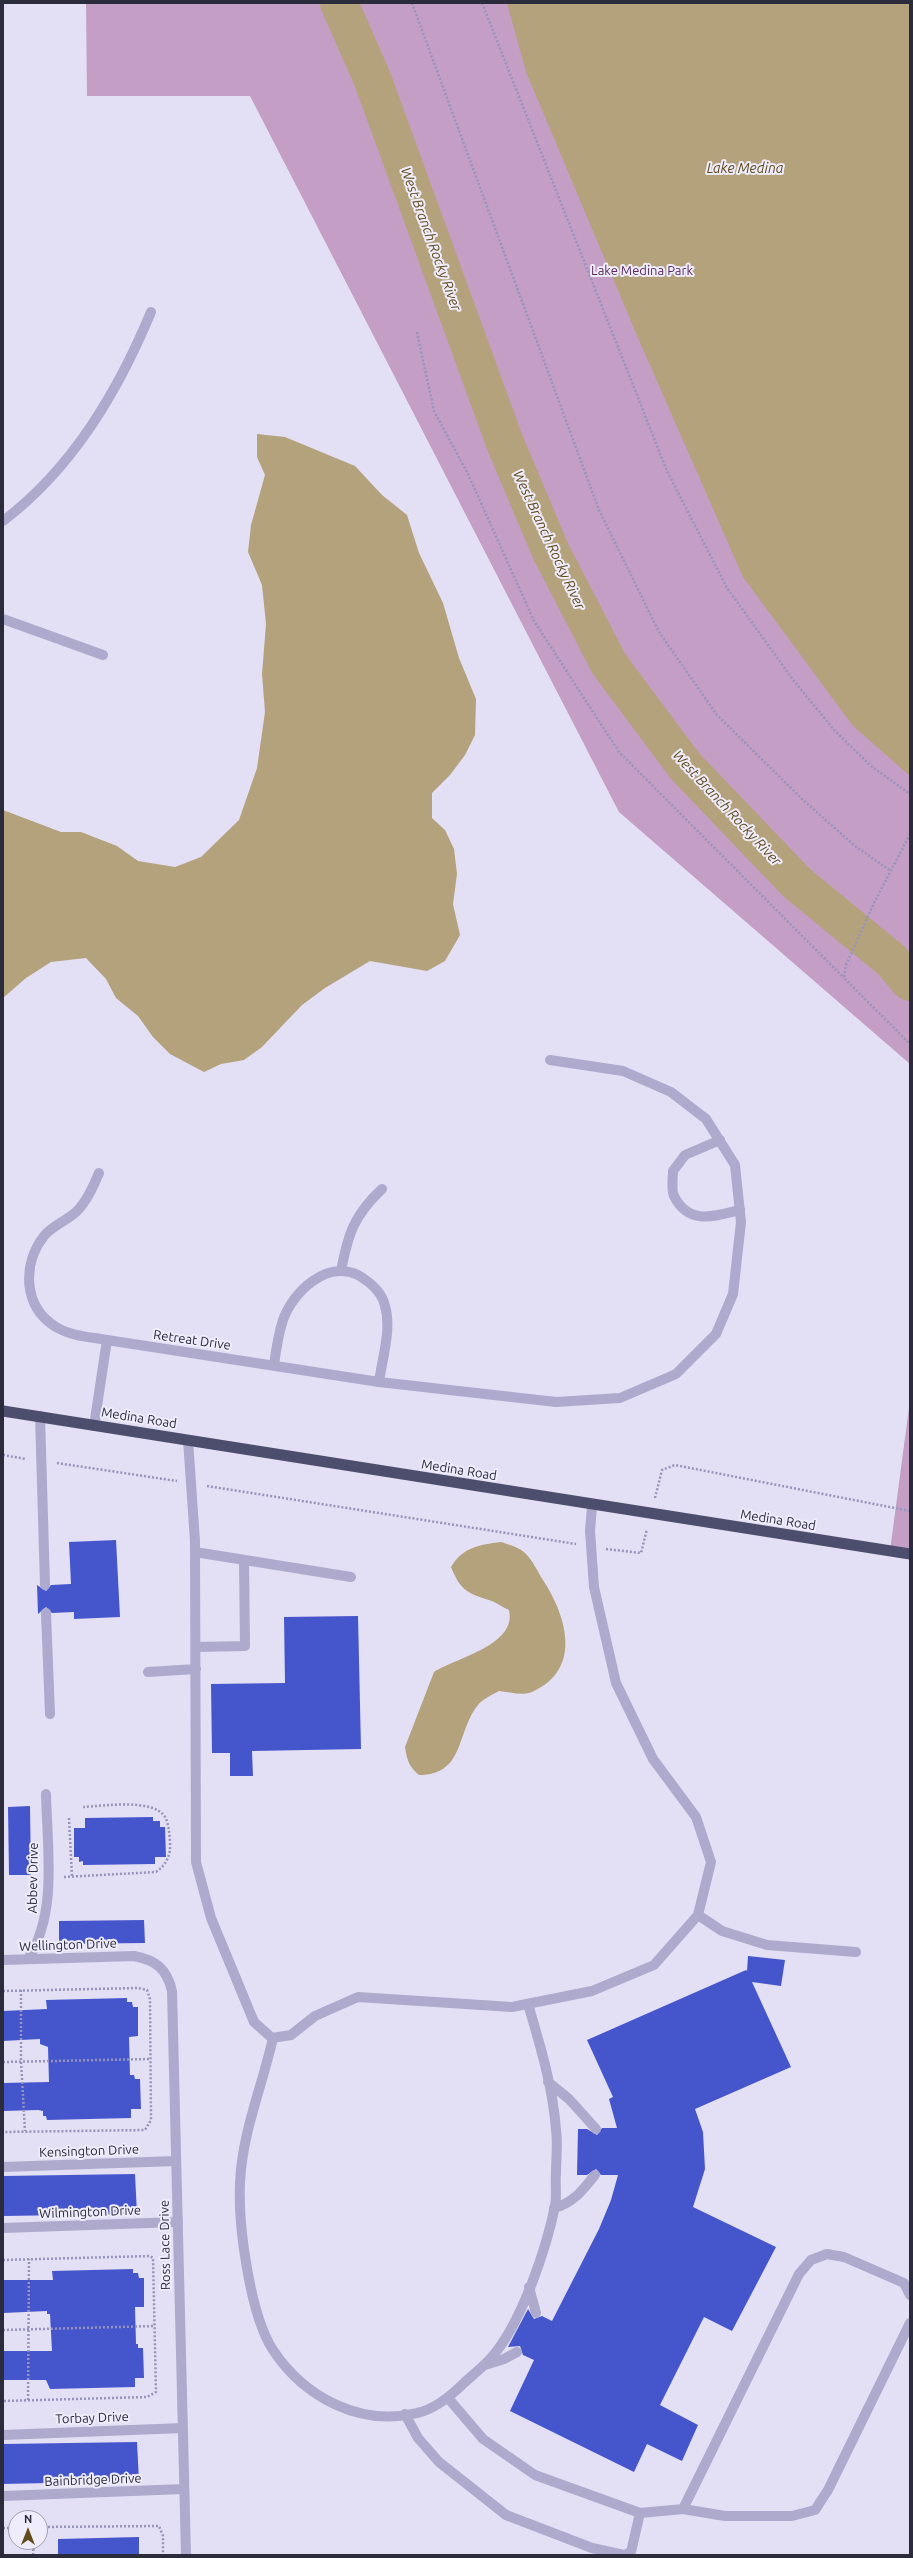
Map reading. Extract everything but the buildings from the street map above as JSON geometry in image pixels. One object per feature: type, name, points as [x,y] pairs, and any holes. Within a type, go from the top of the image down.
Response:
[{"type":"highway","name":"Medina Road","points":[[3,1411],[592,1506],[910,1554]]},
{"type":"street","points":[[3,521],[45,482],[83,438],[107,403],[132,358],[151,312]]},
{"type":"street","points":[[3,618],[103,654]]},
{"type":"street","points":[[550,1060],[623,1071],[671,1092],[706,1119],[720,1140],[736,1165],[740,1210],[708,1218],[687,1212],[674,1196],[672,1171],[685,1156],[720,1140]]},
{"type":"street","name":"Retreat Drive","points":[[99,1173],[90,1193],[76,1212],[45,1235],[34,1250],[28,1268],[29,1286],[34,1303],[40,1312],[56,1327],[71,1333],[107,1340],[379,1382],[556,1402],[620,1398],[676,1374],[716,1334],[733,1294],[741,1222],[740,1210]]},
{"type":"street","points":[[341,1271],[346,1242],[354,1222],[366,1204],[382,1189]]},
{"type":"street","points":[[274,1365],[284,1319],[294,1299],[311,1281],[325,1274],[341,1271],[355,1274],[368,1280],[378,1291],[385,1306],[387,1322],[379,1382]]},
{"type":"street","points":[[94,1426],[107,1340]]},
{"type":"street","points":[[40,1416],[46,1585]]},
{"type":"street","points":[[188,1440],[195,1552],[196,1862],[212,1918],[254,2022],[273,2038],[291,2035],[314,2016],[358,1997],[512,2007],[592,1991],[654,1965],[698,1915],[711,1862],[696,1817],[653,1759],[616,1683],[594,1587],[590,1531],[592,1506]]},
{"type":"street","points":[[195,1552],[351,1577]]},
{"type":"street","points":[[196,1647],[245,1646],[244,1560]]},
{"type":"street","points":[[46,1613],[50,1714]]},
{"type":"street","points":[[148,1672],[196,1669]]},
{"type":"street","name":"Abbev Drive","points":[[28,1959],[43,1930],[48,1906],[46,1794]]},
{"type":"street","points":[[698,1915],[722,1931],[767,1945],[856,1952]]},
{"type":"street","name":"Wellington Drive","points":[[3,1960],[134,1956]]},
{"type":"street","name":"Ross Lace Drive","points":[[134,1956],[148,1958],[160,1966],[168,1977],[172,1990],[186,2555]]},
{"type":"street","points":[[273,2038],[248,2124],[242,2154],[240,2184],[241,2224],[247,2270],[261,2322],[272,2349],[291,2373],[306,2388],[339,2408],[360,2414],[418,2413],[448,2398],[496,2353],[516,2319],[529,2287],[554,2208],[556,2130],[548,2082],[528,2004]]},
{"type":"street","points":[[548,2082],[569,2099],[596,2129]]},
{"type":"street","name":"Kensington Drive","points":[[3,2167],[176,2160]]},
{"type":"street","points":[[554,2208],[566,2205],[579,2195],[595,2175]]},
{"type":"street","name":"Wilmington Drive","points":[[3,2228],[178,2222]]},
{"type":"street","points":[[683,2509],[800,2274],[811,2260],[827,2254],[844,2257],[904,2284],[910,2295]]},
{"type":"street","points":[[529,2287],[536,2313]]},
{"type":"street","points":[[448,2398],[483,2439],[535,2475],[640,2513],[683,2509],[725,2516],[792,2516],[815,2510],[828,2490],[910,2323]]},
{"type":"street","points":[[481,2367],[504,2359],[517,2352]]},
{"type":"street","points":[[405,2414],[418,2438],[439,2462],[506,2515],[540,2530],[592,2548],[624,2555],[631,2552],[634,2546],[640,2513]]},
{"type":"street","name":"Torbay Drive","points":[[3,2435],[183,2428]]},
{"type":"street","name":"Bainbridge Drive","points":[[3,2496],[184,2489]]},
{"type":"path","points":[[412,3],[599,510],[659,632],[717,715],[802,799],[855,846],[891,871]]},
{"type":"path","points":[[482,3],[667,472],[727,588],[794,681],[835,732],[872,766],[910,794]]},
{"type":"path","points":[[417,332],[434,411],[468,474],[534,621],[615,745],[910,1044]]},
{"type":"path","points":[[844,978],[846,965],[873,905],[910,834]]},
{"type":"path","points":[[3,1455],[562,1542]]},
{"type":"path","points":[[662,1470],[675,1465],[910,1511]]},
{"type":"path","points":[[629,1552],[641,1554],[643,1545]]},
{"type":"path","points":[[47,1878],[156,1872],[166,1864],[170,1850],[168,1824],[164,1816],[152,1807],[83,1807]]},
{"type":"path","points":[[69,1818],[72,1877]]},
{"type":"path","points":[[3,1991],[138,1988],[147,1990],[150,1999],[152,2120],[145,2130],[3,2132]]},
{"type":"path","points":[[21,1990],[21,2062],[25,2131]]},
{"type":"path","points":[[3,2062],[150,2059]]},
{"type":"path","points":[[3,2260],[150,2256],[154,2263],[156,2392],[148,2397],[3,2401]]},
{"type":"path","points":[[28,2400],[27,2330],[29,2259]]},
{"type":"path","points":[[3,2330],[155,2326]]},
{"type":"path","points":[[48,2527],[159,2526],[163,2536],[163,2555]]},
{"type":"green space","name":"Lake Medina Park","points":[[86,3],[910,3],[910,1064],[619,812],[250,96],[87,96]]},
{"type":"green space","points":[[910,1400],[910,1554],[890,1551]]},
{"type":"water","name":"Lake Medina","points":[[507,3],[910,3],[910,776],[853,726],[743,577],[638,338],[526,72]]},
{"type":"water","points":[[257,434],[285,437],[355,466],[382,495],[407,515],[419,553],[443,603],[459,658],[476,699],[475,735],[465,755],[450,775],[432,793],[432,818],[445,830],[454,849],[457,874],[453,904],[460,935],[445,961],[427,971],[370,961],[325,988],[302,1005],[262,1047],[244,1060],[221,1064],[204,1072],[170,1054],[153,1037],[138,1016],[116,998],[106,979],[86,958],[51,962],[26,978],[3,998],[3,810],[61,832],[81,832],[117,846],[138,861],[175,867],[201,857],[239,820],[257,768],[265,712],[262,674],[266,624],[262,585],[248,552],[251,525],[265,475],[257,457]]},
{"type":"water","points":[[501,1542],[511,1545],[526,1554],[550,1592],[557,1607],[563,1624],[565,1640],[564,1655],[559,1670],[548,1682],[532,1692],[520,1694],[499,1691],[482,1701],[471,1716],[458,1750],[452,1760],[445,1768],[434,1773],[419,1775],[409,1763],[405,1747],[434,1672],[484,1648],[495,1641],[504,1632],[509,1622],[509,1610],[492,1601],[469,1592],[461,1585],[451,1567],[461,1555],[472,1548]]},
{"type":"waterway","name":"West Branch Rocky River","points":[[339,3],[372,78],[505,443],[551,552],[609,664],[685,766],[797,883],[891,960],[910,982]]}]
